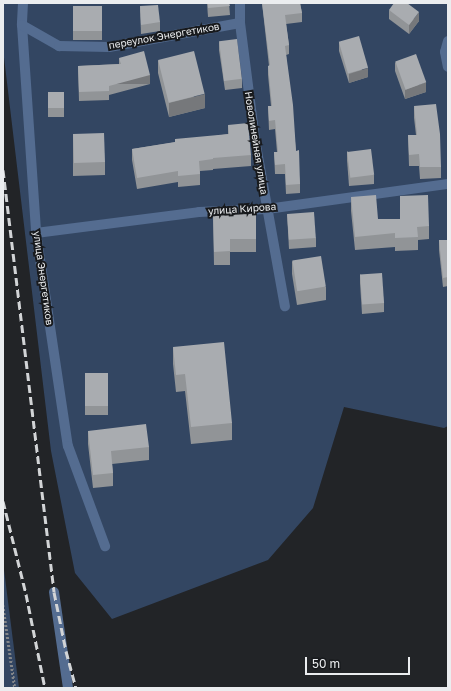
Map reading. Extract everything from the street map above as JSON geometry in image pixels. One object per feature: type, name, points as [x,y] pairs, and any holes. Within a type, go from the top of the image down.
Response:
[{"type":"street","name":"улица Энергетиков","points":[[23,3],[22,25],[36,233],[68,446],[106,546]]},
{"type":"street","name":"Новолинейная улица","points":[[240,3],[240,23],[254,140],[285,306]]},
{"type":"street","name":"переулок Энергетиков","points":[[22,25],[59,46],[109,47],[240,23]]},
{"type":"street","points":[[448,40],[445,52],[448,67]]},
{"type":"street","name":"улица Кирова","points":[[36,233],[199,212],[266,209],[448,184]]},
{"type":"street","points":[[54,592],[68,688]]},
{"type":"path","points":[[3,605],[15,688]]},
{"type":"shaded area","points":[[3,3],[448,3],[448,426],[444,428],[344,407],[313,508],[268,560],[112,619],[75,573],[51,451],[3,49]]},
{"type":"shaded area","points":[[3,562],[19,688],[3,688]]},
{"type":"building","points":[[208,3],[229,3],[230,6],[208,8]]},
{"type":"building","points":[[262,3],[300,3],[302,13],[285,15],[289,45],[285,46],[293,105],[296,151],[299,150],[300,184],[286,185],[285,164],[275,165],[274,152],[278,152],[275,120],[269,121],[268,106],[272,106],[268,66],[270,65]]},
{"type":"building","points":[[394,3],[407,3],[419,12],[409,25],[389,10]]},
{"type":"building","points":[[158,5],[160,22],[141,25],[140,6]]},
{"type":"building","points":[[73,6],[102,6],[102,31],[73,31]]},
{"type":"building","points":[[359,36],[368,68],[348,74],[339,42]]},
{"type":"building","points":[[237,39],[242,79],[224,81],[219,41]]},
{"type":"building","points":[[144,51],[150,75],[109,86],[109,91],[79,92],[78,66],[121,64],[119,58]]},
{"type":"building","points":[[194,51],[205,94],[169,103],[158,60]]},
{"type":"building","points":[[416,54],[426,82],[406,90],[395,62]]},
{"type":"building","points":[[48,92],[64,92],[64,108],[48,108]]},
{"type":"building","points":[[436,104],[440,134],[441,167],[420,167],[419,154],[409,155],[408,135],[417,135],[414,106]]},
{"type":"building","points":[[248,123],[251,155],[213,158],[199,161],[200,174],[178,176],[178,171],[137,178],[132,149],[175,142],[175,139],[229,134],[228,125]]},
{"type":"building","points":[[104,133],[105,162],[74,163],[73,134]]},
{"type":"building","points":[[371,149],[374,175],[350,178],[347,152]]},
{"type":"building","points":[[376,195],[378,219],[400,219],[400,196],[428,195],[429,226],[417,227],[418,237],[395,238],[395,233],[355,237],[351,197]]},
{"type":"building","points":[[314,212],[316,238],[289,240],[287,214]]},
{"type":"building","points":[[213,213],[256,213],[256,239],[230,239],[230,251],[214,252]]},
{"type":"building","points":[[439,240],[448,240],[448,277],[443,278]]},
{"type":"building","points":[[321,256],[326,287],[297,291],[292,261]]},
{"type":"building","points":[[382,273],[384,303],[362,304],[360,275]]},
{"type":"building","points":[[224,342],[232,423],[191,427],[185,374],[176,375],[173,347]]},
{"type":"building","points":[[85,373],[108,373],[108,406],[85,406]]},
{"type":"building","points":[[146,424],[149,447],[111,451],[113,473],[93,475],[88,431]]},
{"type":"railway","points":[[3,170],[54,592],[66,651],[76,688]]},
{"type":"railway","points":[[3,501],[26,594],[45,688]]}]
